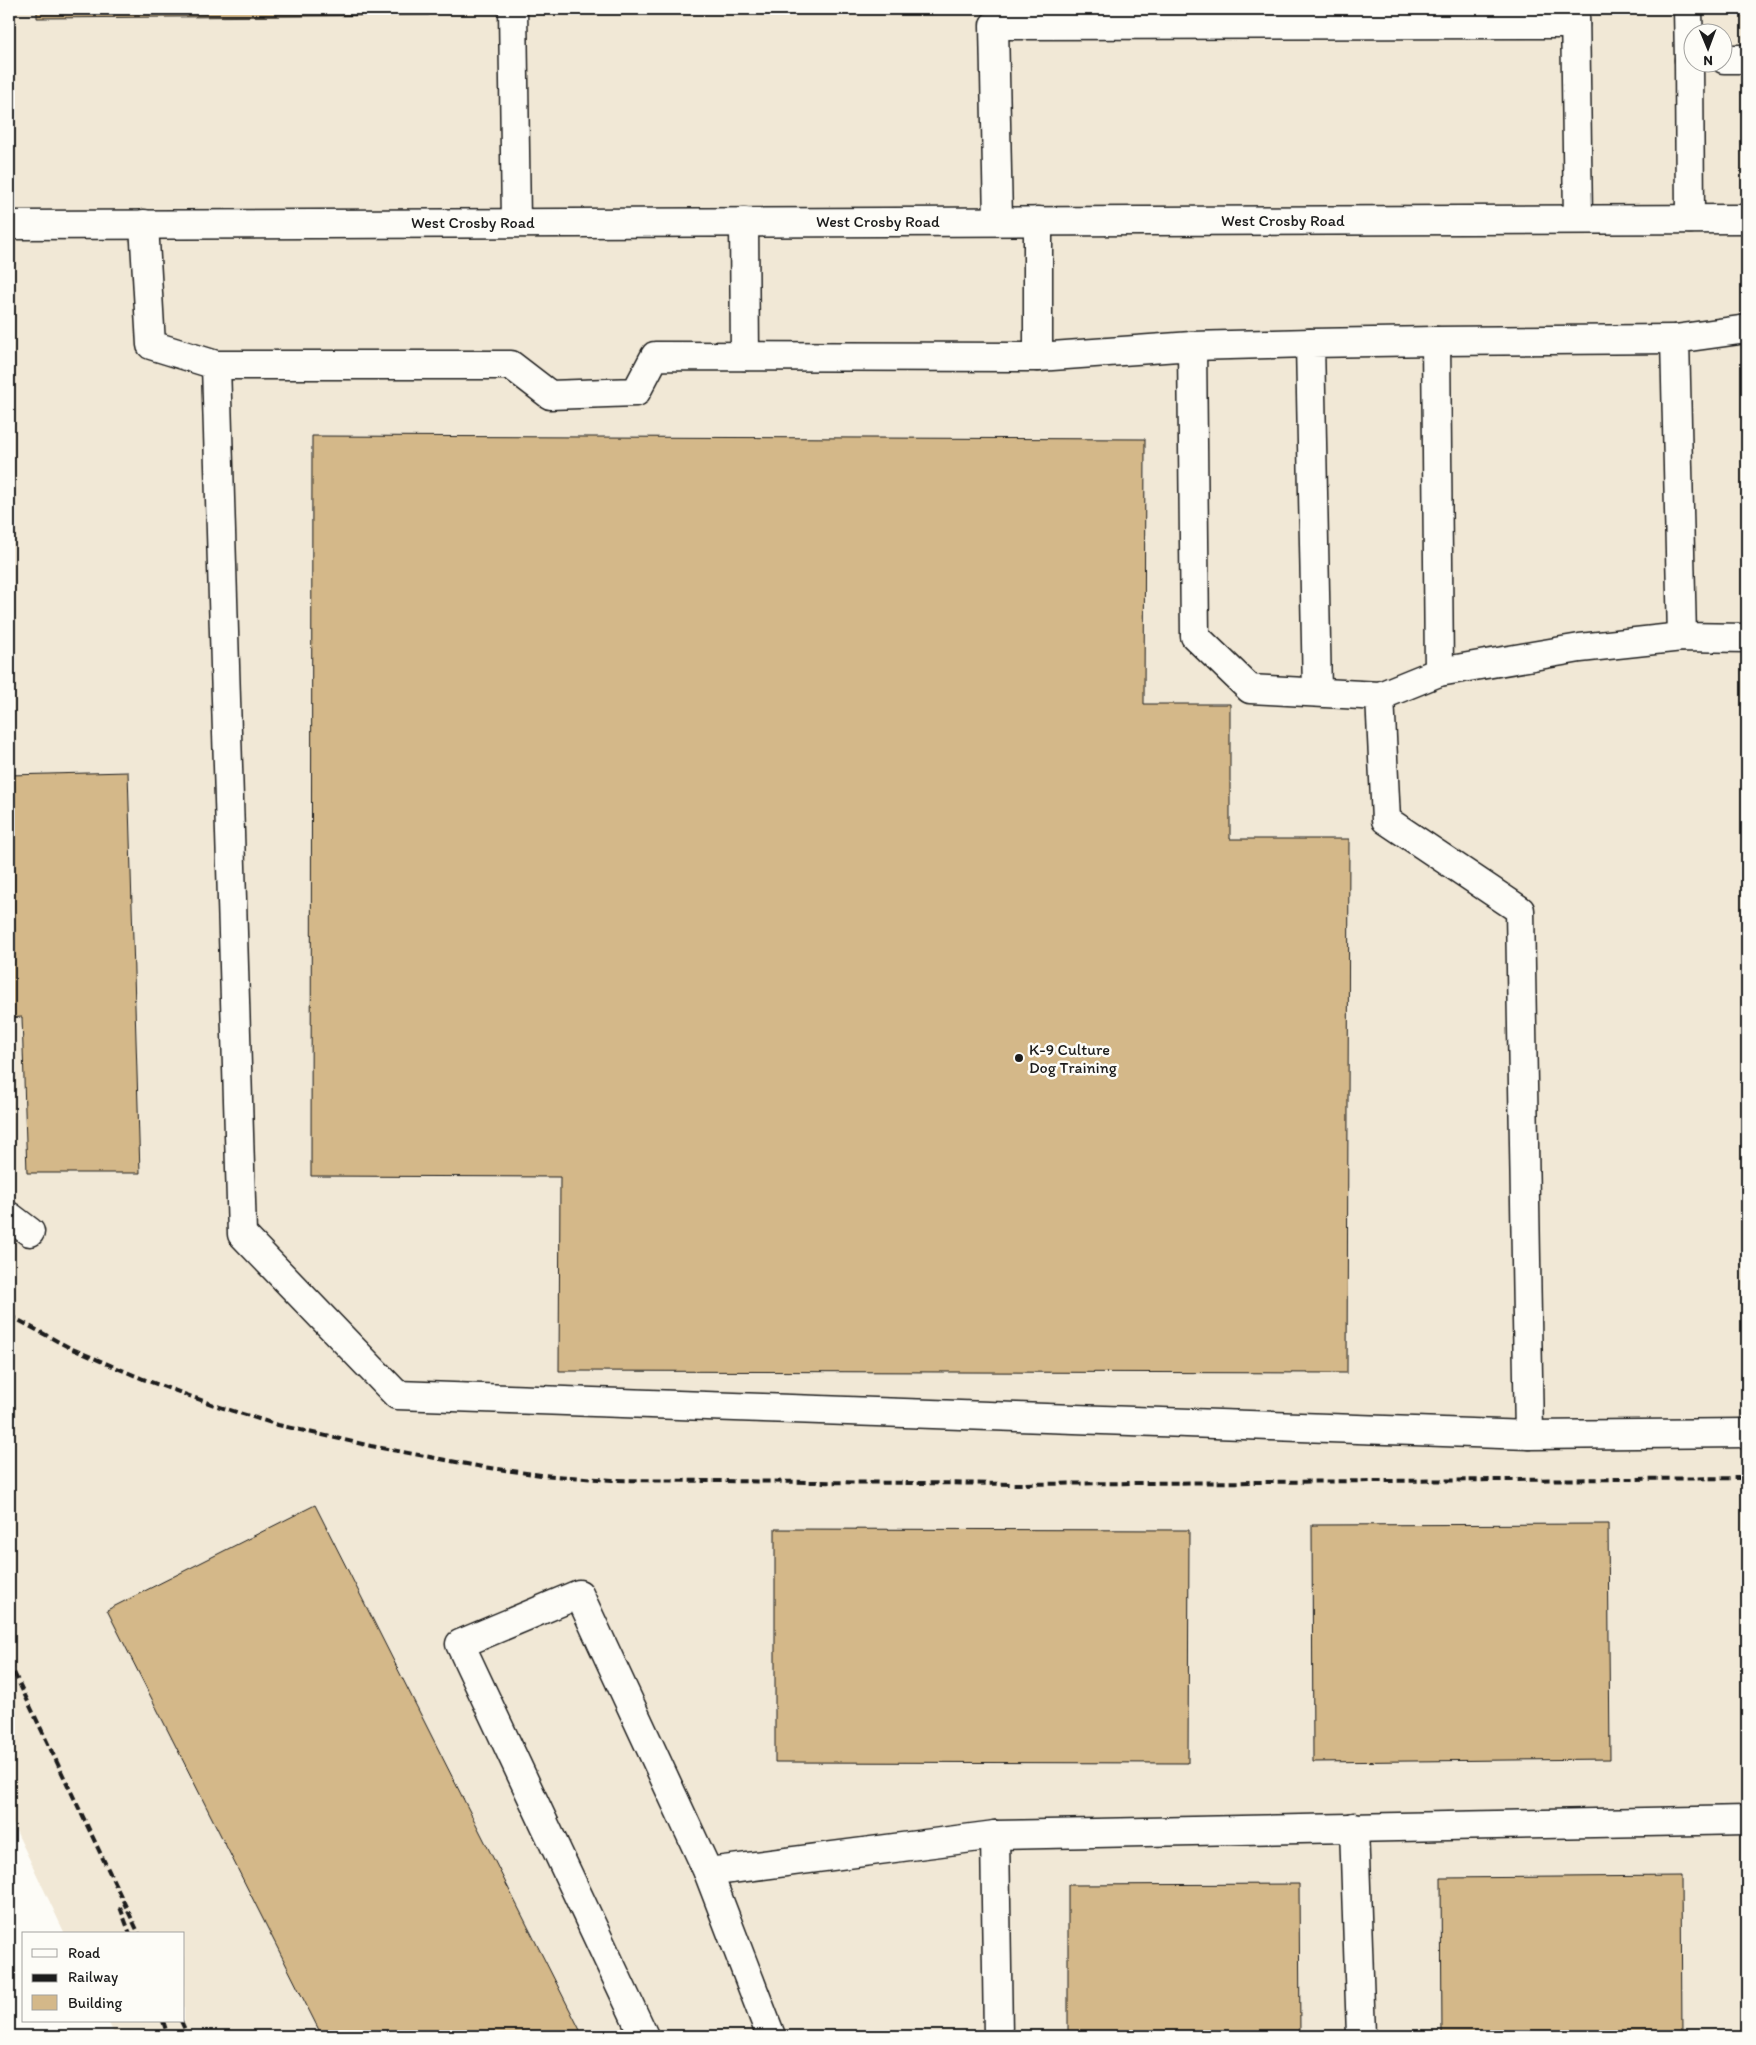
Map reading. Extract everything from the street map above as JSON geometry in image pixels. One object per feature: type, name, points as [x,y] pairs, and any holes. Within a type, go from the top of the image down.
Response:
[{"type":"street","points":[[513,9],[516,222]]},
{"type":"street","points":[[1688,9],[1689,22]]},
{"type":"street","points":[[998,221],[994,17],[1575,17],[1578,219]]},
{"type":"street","points":[[1734,60],[1747,59]]},
{"type":"street","points":[[1690,219],[1691,72]]},
{"type":"street","name":"West Crosby Road","points":[[9,225],[1747,219]]},
{"type":"street","points":[[1038,221],[1038,357]]},
{"type":"street","points":[[744,222],[745,356]]},
{"type":"street","points":[[144,224],[151,344],[216,365],[511,365],[550,395],[636,392],[655,356],[1038,357],[1192,346],[1675,339],[1747,329]]},
{"type":"street","points":[[1675,339],[1682,637]]},
{"type":"street","points":[[1436,341],[1439,672]]},
{"type":"street","points":[[1310,343],[1317,692]]},
{"type":"street","points":[[1192,346],[1195,636],[1250,689],[1380,696],[1439,672],[1580,648],[1682,637],[1747,638]]},
{"type":"street","points":[[216,365],[242,1234],[397,1395],[1529,1435],[1747,1433]]},
{"type":"street","points":[[1380,696],[1386,820],[1520,910],[1529,1435]]},
{"type":"street","points":[[9,1216],[30,1232]]},
{"type":"street","points":[[644,2036],[460,1644],[579,1594],[708,1872],[771,2036]]},
{"type":"street","points":[[708,1872],[995,1835],[1747,1820]]},
{"type":"street","points":[[1354,1828],[1361,2036]]},
{"type":"street","points":[[995,1835],[998,2036]]},
{"type":"shaded area","points":[[9,9],[1747,9],[1747,2036],[115,2036],[108,2022],[185,2022],[185,1932],[64,1932],[9,1816]]},
{"type":"building","points":[[37,9],[429,9],[429,15],[37,18]]},
{"type":"building","points":[[312,436],[1145,439],[1144,704],[1230,704],[1230,839],[1349,839],[1347,1373],[559,1371],[560,1177],[311,1176]]},
{"type":"building","points":[[128,772],[140,1173],[27,1173],[22,1017],[9,1018],[9,775]]},
{"type":"building","points":[[315,1505],[583,2036],[322,2036],[107,1610]]},
{"type":"building","points":[[1608,1524],[1610,1759],[1313,1762],[1312,1525]]},
{"type":"building","points":[[775,1529],[1189,1530],[1188,1763],[775,1762]]},
{"type":"building","points":[[1681,1876],[1682,2036],[1442,2036],[1441,1878]]},
{"type":"building","points":[[1299,1884],[1300,2036],[1068,2036],[1068,1885]]},
{"type":"railway","points":[[9,1315],[70,1348],[143,1379],[217,1406],[278,1425],[371,1446],[483,1467],[541,1475],[612,1480],[1017,1484],[1747,1478]]},
{"type":"railway","points":[[9,1662],[138,1932]]},
{"type":"railway","points":[[120,1907],[129,1932]]},
{"type":"railway","points":[[163,2022],[168,2036]]},
{"type":"railway","points":[[181,2022],[188,2036]]},
{"type":"place","name":"K-9 Culture Dog Training","points":[[1019,1058]]}]
